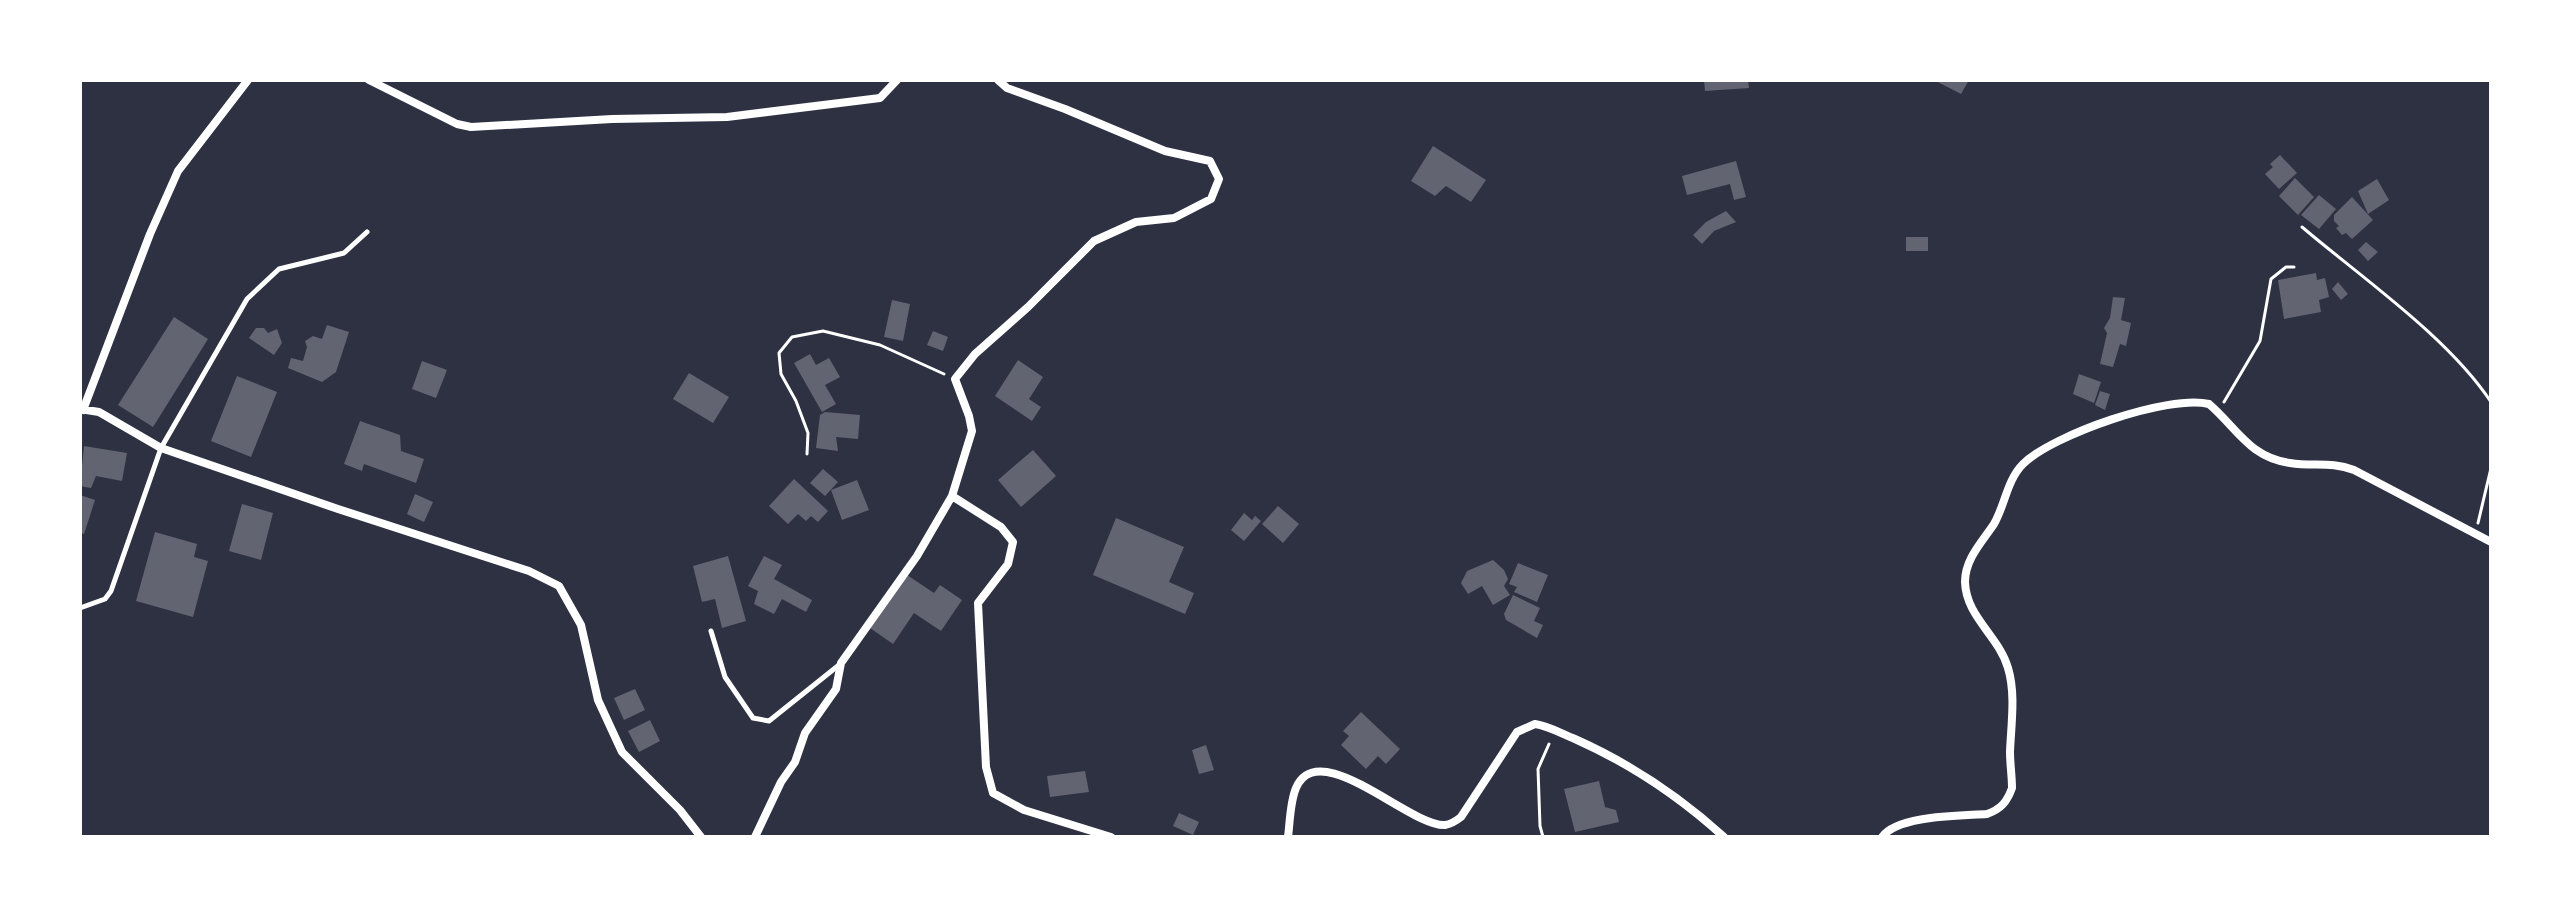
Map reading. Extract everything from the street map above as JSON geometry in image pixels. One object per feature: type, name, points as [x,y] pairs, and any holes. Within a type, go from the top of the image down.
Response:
[{"type":"street","points":[[248,80],[178,171],[81,409],[99,412],[161,448],[529,571],[559,586],[581,625],[598,700],[622,752],[680,810],[701,837]]},
{"type":"street","points":[[369,80],[457,124],[471,127],[612,119],[727,117],[880,98],[897,80]]},
{"type":"street","points":[[755,837],[781,782],[795,762],[805,733],[836,689],[841,663],[917,556],[952,496],[972,431],[955,379],[975,354],[1028,307],[1094,241],[1136,222],[1174,218],[1211,199],[1219,179],[1210,161],[1165,151],[1007,88],[998,80]]},
{"type":"street","points":[[1882,837],[1896,825],[1987,814],[1996,811],[2009,797],[2012,788],[2011,679],[2002,655],[1970,607],[1965,578],[1973,554],[1993,524],[2005,502],[2008,487],[2023,463],[2096,423],[2186,403],[2209,404],[2234,432],[2261,453],[2290,463],[2322,463],[2354,470],[2491,542]]},
{"type":"street","points":[[952,496],[1001,527],[1013,542],[1008,564],[978,603],[986,767],[993,793],[1024,810],[1111,837]]},
{"type":"street","points":[[1288,837],[1296,786],[1313,772],[1338,774],[1433,823],[1452,824],[1461,817],[1517,732],[1535,724],[1607,754],[1658,782],[1724,837]]},
{"type":"lane","points":[[80,608],[105,599],[111,591],[161,448],[247,299],[279,269],[344,253],[367,232]]},
{"type":"lane","points":[[711,631],[725,677],[753,718],[769,721],[841,663]]},
{"type":"path","points":[[2302,227],[2433,336],[2476,380],[2491,402]]},
{"type":"path","points":[[2219,412],[2260,341],[2271,279],[2286,267],[2294,267]]},
{"type":"path","points":[[807,454],[808,433],[796,401],[781,374],[779,353],[792,337],[823,331],[880,345],[955,379]]},
{"type":"path","points":[[2475,535],[2491,468]]},
{"type":"path","points":[[1543,837],[1538,769],[1555,730]]},
{"type":"building","points":[[1704,80],[1748,80],[1749,88],[1705,91]]},
{"type":"building","points":[[1934,80],[1969,80],[1961,94]]},
{"type":"building","points":[[1433,146],[1486,180],[1471,202],[1446,186],[1435,196],[1411,181]]},
{"type":"building","points":[[2280,155],[2297,173],[2279,189],[2265,174]]},
{"type":"building","points":[[1736,161],[1746,197],[1734,200],[1730,184],[1687,195],[1682,176]]},
{"type":"building","points":[[2295,178],[2314,197],[2298,215],[2279,196]]},
{"type":"building","points":[[2377,179],[2389,200],[2368,214],[2358,191]]},
{"type":"building","points":[[2319,195],[2336,209],[2319,229],[2301,215]]},
{"type":"building","points":[[2352,197],[2373,220],[2352,239],[2336,228],[2339,226],[2334,221],[2334,215]]},
{"type":"building","points":[[1726,211],[1736,222],[1714,231],[1702,244],[1693,235],[1706,222]]},
{"type":"building","points":[[1906,237],[1928,237],[1928,251],[1906,251]]},
{"type":"building","points":[[2366,242],[2378,252],[2368,261],[2358,250]]},
{"type":"building","points":[[2316,273],[2317,280],[2325,278],[2329,297],[2319,300],[2321,312],[2284,319],[2278,280]]},
{"type":"building","points":[[2338,282],[2348,294],[2341,300],[2332,289]]},
{"type":"building","points":[[2113,297],[2125,298],[2121,320],[2131,323],[2126,346],[2120,344],[2113,367],[2100,364],[2107,333],[2104,328],[2110,318]]},
{"type":"building","points":[[892,300],[910,304],[903,341],[884,337]]},
{"type":"building","points":[[174,317],[208,339],[153,427],[118,405]]},
{"type":"building","points":[[327,325],[349,332],[336,372],[322,382],[288,368],[291,358],[303,361],[307,347],[305,341],[313,336],[322,339]]},
{"type":"building","points":[[256,328],[264,328],[268,333],[277,329],[282,343],[274,355],[249,338]]},
{"type":"building","points":[[933,331],[948,337],[943,351],[927,345]]},
{"type":"building","points":[[810,354],[816,365],[829,358],[840,377],[825,385],[836,404],[822,412],[794,363]]},
{"type":"building","points":[[1018,360],[1043,377],[1029,399],[1041,407],[1032,421],[995,396]]},
{"type":"building","points":[[422,361],[447,370],[436,398],[412,389]]},
{"type":"building","points":[[689,373],[729,397],[713,423],[673,399]]},
{"type":"building","points":[[2079,374],[2101,382],[2094,403],[2073,394]]},
{"type":"building","points":[[237,376],[277,392],[251,457],[211,441]]},
{"type":"building","points":[[2100,391],[2110,394],[2105,410],[2095,405]]},
{"type":"building","points":[[825,412],[860,415],[858,439],[836,437],[838,451],[816,448],[820,415]]},
{"type":"building","points":[[360,421],[400,435],[401,451],[424,459],[416,483],[364,464],[362,471],[344,464]]},
{"type":"building","points":[[84,446],[127,453],[122,481],[96,476],[91,488],[80,486]]},
{"type":"building","points":[[1033,450],[1056,476],[1021,507],[998,480]]},
{"type":"building","points":[[823,469],[838,482],[825,496],[810,483]]},
{"type":"building","points":[[794,479],[828,511],[818,522],[811,516],[806,521],[798,514],[788,524],[769,506]]},
{"type":"building","points":[[857,480],[869,510],[842,520],[831,490]]},
{"type":"building","points":[[415,494],[433,502],[424,522],[407,514]]},
{"type":"building","points":[[80,495],[95,500],[84,534],[80,533]]},
{"type":"building","points":[[242,504],[273,513],[261,560],[229,551]]},
{"type":"building","points":[[1278,506],[1299,524],[1283,543],[1262,524]]},
{"type":"building","points":[[1244,513],[1252,520],[1255,516],[1261,521],[1244,541],[1231,530]]},
{"type":"building","points":[[1116,518],[1184,547],[1169,582],[1194,593],[1185,614],[1093,575]]},
{"type":"building","points":[[155,532],[197,544],[194,557],[208,561],[193,617],[136,601]]},
{"type":"building","points":[[728,556],[746,621],[722,628],[715,599],[702,602],[693,566]]},
{"type":"building","points":[[764,556],[782,565],[774,579],[812,600],[806,612],[782,599],[774,614],[754,604],[758,591],[748,586]]},
{"type":"building","points":[[1493,560],[1504,570],[1508,579],[1504,586],[1510,595],[1493,605],[1482,586],[1468,594],[1461,583],[1467,571]]},
{"type":"building","points":[[1518,563],[1548,575],[1537,602],[1514,592],[1517,587],[1509,584]]},
{"type":"building","points":[[907,575],[934,593],[940,585],[962,600],[941,631],[914,613],[893,644],[870,628]]},
{"type":"building","points":[[1513,595],[1540,608],[1534,621],[1543,625],[1537,638],[1506,620],[1504,614]]},
{"type":"building","points":[[635,689],[645,710],[624,720],[614,698]]},
{"type":"building","points":[[1361,712],[1400,749],[1386,764],[1378,756],[1366,769],[1341,745],[1349,736],[1343,731]]},
{"type":"building","points":[[650,720],[660,741],[639,752],[628,731]]},
{"type":"building","points":[[1206,745],[1214,770],[1199,774],[1192,750]]},
{"type":"building","points":[[1085,771],[1089,792],[1050,797],[1047,776]]},
{"type":"building","points":[[1599,781],[1605,807],[1616,810],[1619,822],[1575,832],[1564,789]]},
{"type":"building","points":[[1179,813],[1199,822],[1193,835],[1173,826]]}]
